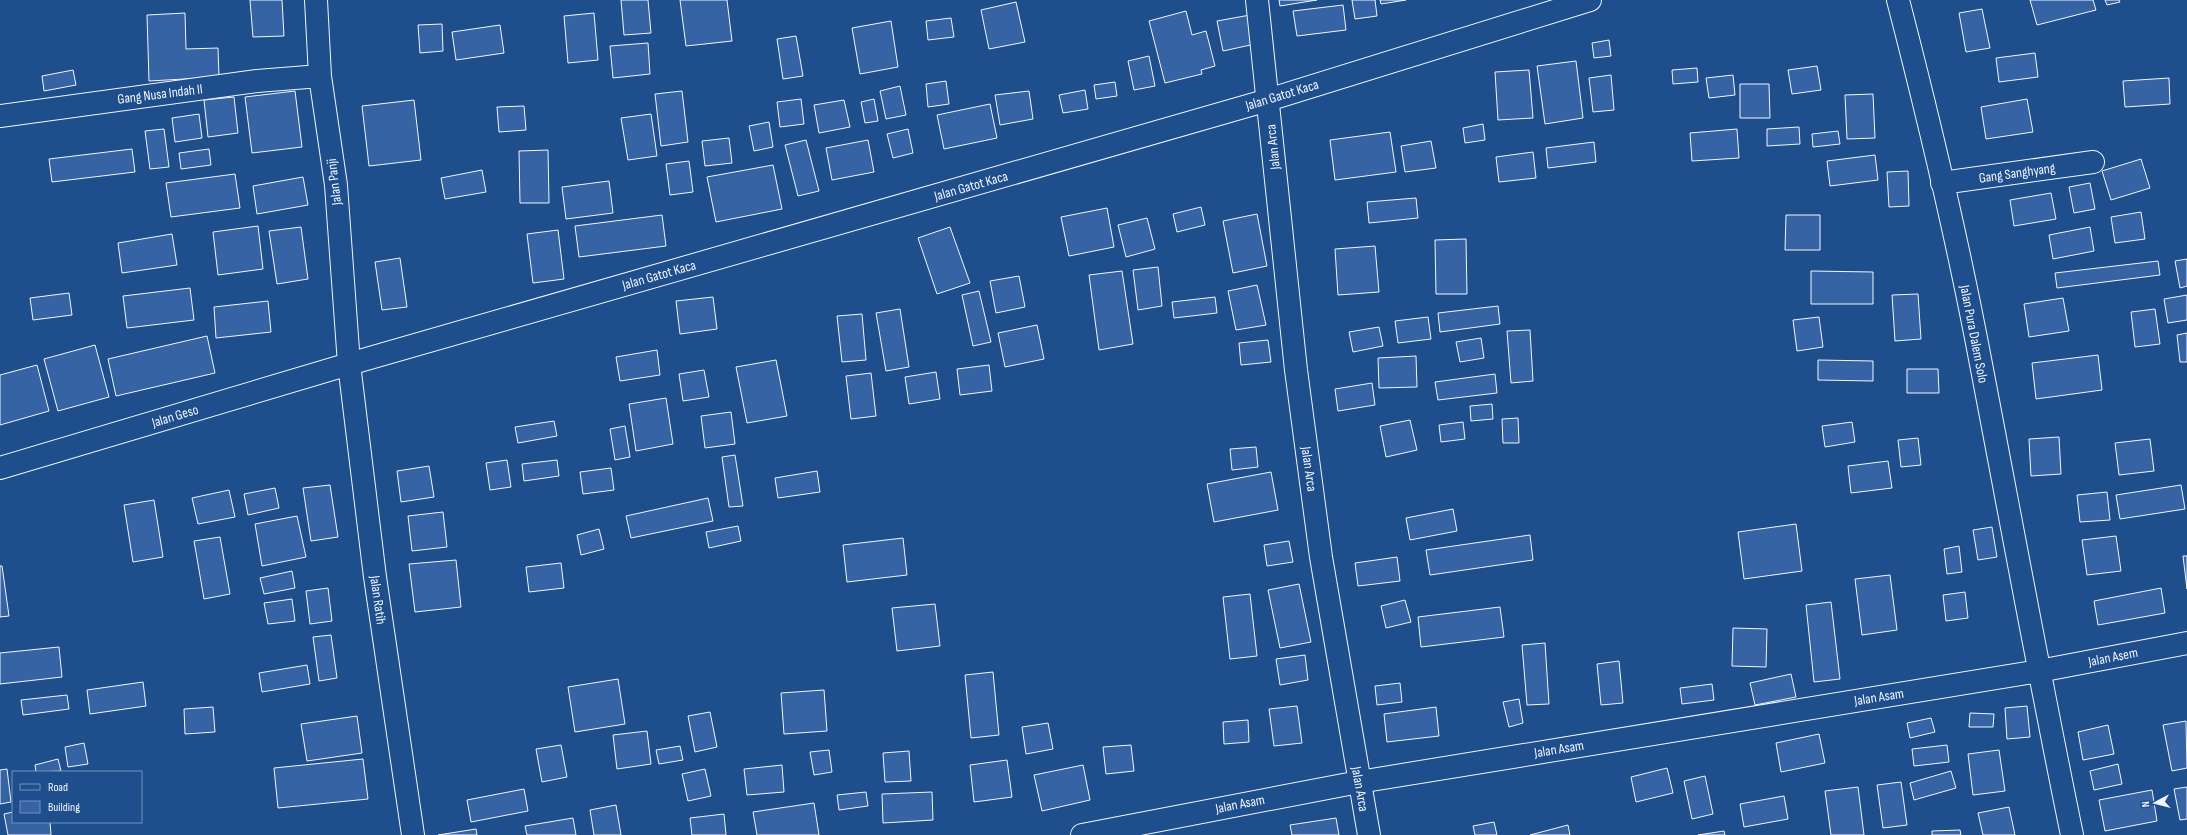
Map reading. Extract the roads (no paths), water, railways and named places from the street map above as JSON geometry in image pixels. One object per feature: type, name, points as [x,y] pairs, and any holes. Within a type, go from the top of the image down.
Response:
[{"type":"street","name":"Jalan Panji","points":[[316,0],[320,76],[336,185],[349,364]]},
{"type":"street","name":"Jalan Arca","points":[[1257,0],[1297,378],[1321,556],[1369,835]]},
{"type":"street","name":"Jalan Gatot Kaca","points":[[349,364],[1268,100],[1590,0]]},
{"type":"street","name":"Jalan Pura Dalem Solo","points":[[1898,0],[1942,183],[1976,337],[2039,671],[2072,835]]},
{"type":"street","name":"Gang Nusa Indah II","points":[[0,116],[257,82],[320,76]]},
{"type":"street","name":"Gang Sanghyang","points":[[1942,183],[2093,162]]},
{"type":"street","name":"Jalan Geso","points":[[0,468],[349,364]]},
{"type":"street","name":"Jalan Ratih","points":[[349,364],[374,578],[413,835]]},
{"type":"street","name":"Jalan Asem","points":[[2039,671],[2187,643]]},
{"type":"street","name":"Jalan Asam","points":[[1082,835],[1359,782],[2039,671]]}]
